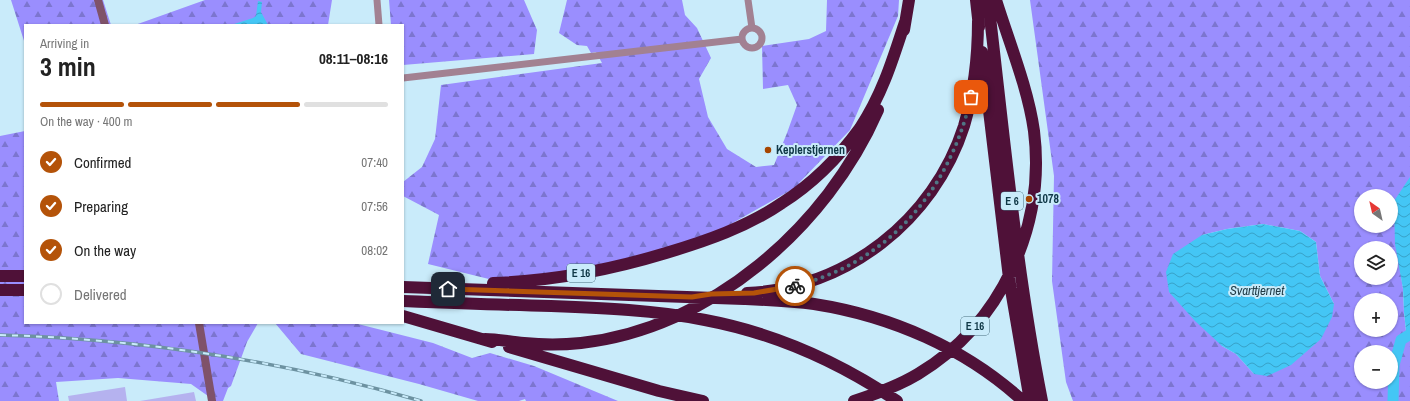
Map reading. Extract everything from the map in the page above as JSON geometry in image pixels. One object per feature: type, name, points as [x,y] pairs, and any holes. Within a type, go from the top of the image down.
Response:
[{"type":"highway","name":"E 16","points":[[485,339],[537,344],[566,344],[599,341],[628,335],[677,317],[742,278],[792,235],[817,208],[846,169],[869,130],[882,101],[897,59],[909,0]]},
{"type":"highway","name":"E 6","points":[[976,0],[1009,278],[1030,401]]},
{"type":"highway","name":"E 6","points":[[988,0],[1020,267],[1042,401]]},
{"type":"highway","name":"E 16","points":[[854,401],[885,391],[918,374],[952,349],[975,327],[998,296],[1014,265],[1026,233],[1034,196],[1036,157],[1032,120],[1026,94],[996,0]]},
{"type":"highway","name":"E 16","points":[[692,297],[711,294],[754,293],[804,283],[831,273],[858,260],[883,242],[906,222],[924,202],[941,177],[960,138],[971,97],[977,54],[978,21]]},
{"type":"highway","name":"E 16","points":[[404,284],[407,282],[464,284],[499,283],[542,279],[593,271],[637,261],[682,248],[720,235],[752,221],[783,203],[809,184],[849,141],[868,115],[883,85],[905,22]]},
{"type":"highway","points":[[0,276],[24,276]]},
{"type":"highway","name":"E 16","points":[[404,287],[773,300],[812,304],[870,316],[900,326],[944,346],[968,359],[1000,381],[1023,401]]},
{"type":"highway","points":[[0,290],[24,290]]},
{"type":"highway","points":[[404,301],[630,310],[707,320],[767,336],[809,352],[848,371],[896,401]]},
{"type":"highway","name":"E 16","points":[[404,316],[646,387],[703,401]]},
{"type":"main road","points":[[98,0],[105,24]]},
{"type":"main road","points":[[199,324],[212,401]]},
{"type":"street","points":[[377,0],[379,24]]},
{"type":"street","points":[[748,0],[752,28]]},
{"type":"street","points":[[752,28],[756,28],[761,32],[763,38],[760,45],[750,48],[745,45],[742,39],[744,32],[752,28]]},
{"type":"street","points":[[404,78],[742,39]]},
{"type":"green space","points":[[11,0],[103,0],[111,24],[24,24],[24,41]]},
{"type":"green space","points":[[205,0],[332,0],[328,24],[138,24]]},
{"type":"green space","points":[[389,0],[524,0],[537,30],[534,54],[404,65],[404,24],[391,24]]},
{"type":"green space","points":[[567,0],[682,0],[685,15],[697,28],[711,58],[699,79],[708,117],[727,149],[756,167],[774,165],[797,105],[788,85],[763,89],[762,46],[809,39],[826,31],[827,0],[899,0],[898,16],[850,130],[799,183],[800,185],[715,233],[606,266],[497,281],[428,264],[439,215],[404,197],[404,181],[422,167],[435,139],[441,85],[602,63],[596,52],[591,53],[587,46],[577,45],[559,33]]},
{"type":"green space","points":[[1030,0],[1410,0],[1410,177],[1400,269],[1406,331],[1410,336],[1410,401],[1073,401],[1066,382],[1052,281],[1054,176]],"holes":[[[1263,224],[1300,231],[1316,242],[1320,276],[1334,304],[1254,374],[1236,354],[1222,346],[1202,235],[1227,229]]]},
{"type":"green space","points":[[24,131],[24,324],[257,324],[247,342],[231,386],[228,388],[223,401],[209,401],[208,396],[191,384],[118,378],[56,382],[59,401],[0,401],[0,136]]},
{"type":"green space","points":[[276,324],[358,324],[433,343],[472,358],[490,353],[534,366],[618,401],[526,401],[525,399],[519,401],[478,401],[419,384],[301,354]]},
{"type":"shaded area","points":[[125,387],[127,401],[69,401],[68,396]]},
{"type":"shaded area","points":[[194,392],[196,401],[140,401]]},
{"type":"water","points":[[258,1],[262,2],[261,12],[267,24],[234,24],[253,18],[256,16]]},
{"type":"water","points":[[1410,177],[1410,336],[1406,331],[1403,289],[1398,261],[1398,241],[1395,241],[1395,233],[1398,233],[1398,195]]},
{"type":"water","name":"Svarttjernet","points":[[1263,224],[1300,231],[1316,242],[1320,276],[1334,304],[1332,317],[1321,339],[1291,365],[1267,376],[1254,374],[1236,354],[1222,346],[1195,321],[1169,292],[1166,272],[1173,254],[1202,235],[1227,229]]},
{"type":"waterway","points":[[1393,401],[1394,365],[1401,340],[1409,335]]},
{"type":"railway","points":[[0,335],[107,341],[212,354],[317,374],[421,401]]},
{"type":"way so far","points":[[795,286],[831,273],[858,260],[895,233],[906,222],[924,202],[948,164],[960,138],[971,97]]},
{"type":"place","name":"Keplerstjernen","points":[[768,150]]},
{"type":"place","name":"1078","points":[[1029,199]]},
{"type":"route","points":[[448,289],[692,297],[711,294],[754,293],[795,286]]}]
